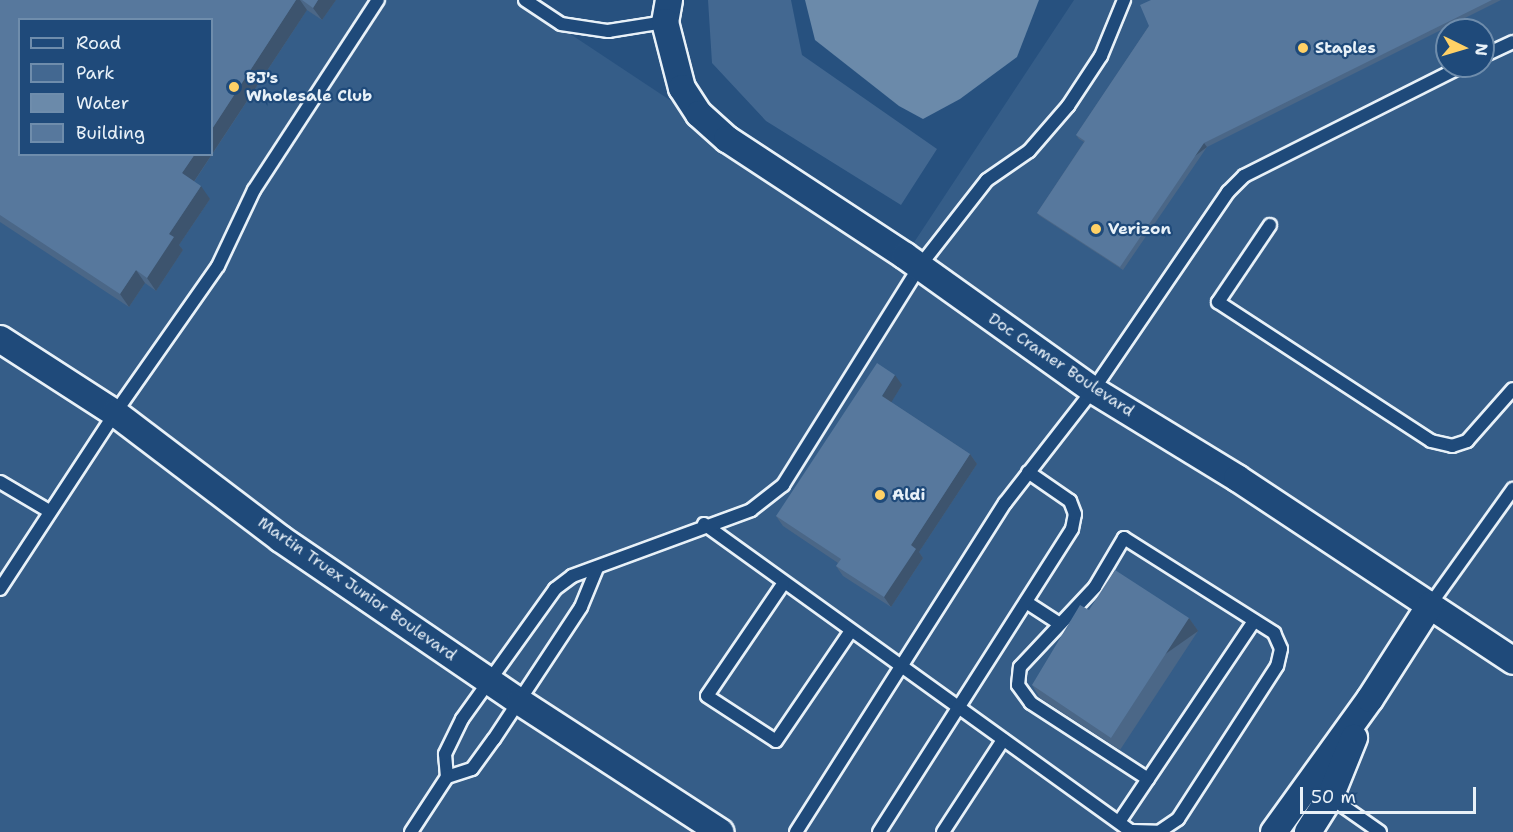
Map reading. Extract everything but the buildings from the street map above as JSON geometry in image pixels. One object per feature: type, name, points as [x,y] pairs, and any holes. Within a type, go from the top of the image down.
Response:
[{"type":"street","name":"Doc Cramer Boulevard","points":[[667,11],[682,88],[699,114],[727,139],[919,267],[1093,390],[1237,478],[1513,661]]},
{"type":"street","name":"Martin Truex Junior Boulevard","points":[[0,339],[115,413],[281,539],[520,702],[720,832]]},
{"type":"street","points":[[1274,832],[1370,699],[1430,605]]},
{"type":"street","points":[[1308,832],[1330,797],[1370,699]]},
{"type":"lane","points":[[0,589],[115,413],[218,266],[254,190],[378,0]]},
{"type":"lane","points":[[525,0],[561,24],[608,31],[667,11]]},
{"type":"lane","points":[[447,777],[444,754],[462,719],[555,589],[572,576],[704,524],[751,510],[783,485],[919,267],[987,180],[1050,131],[1101,56],[1124,0]]},
{"type":"lane","points":[[1495,50],[1513,42]]},
{"type":"lane","points":[[796,832],[1028,472],[1093,390],[1228,192],[1244,176],[1439,78]]},
{"type":"lane","points":[[1270,225],[1218,302],[1431,441],[1452,446],[1467,441],[1513,389]]},
{"type":"lane","points":[[879,832],[1072,529],[1075,514],[1070,501],[1028,472]]},
{"type":"lane","points":[[0,482],[49,511]]},
{"type":"lane","points":[[1430,605],[1513,489]]},
{"type":"lane","points":[[704,524],[783,584],[1119,822],[1133,831],[1158,832],[1178,819],[1276,666],[1281,649],[1274,633],[1124,538],[1095,587],[1020,667],[1018,685],[1031,703],[1148,779]]},
{"type":"lane","points":[[411,832],[447,777],[472,769],[520,702],[581,607],[597,568]]},
{"type":"lane","points":[[783,584],[707,696],[776,741],[850,632]]},
{"type":"lane","points":[[1026,602],[1060,624]]},
{"type":"lane","points":[[1119,822],[1254,621]]},
{"type":"lane","points":[[943,832],[1003,740]]},
{"type":"lane","points":[[1330,797],[1380,832]]},
{"type":"shaded area","points":[[0,0],[519,0],[905,256],[1074,0],[1513,0],[1513,832],[0,832]]},
{"type":"green space","points":[[708,0],[791,0],[802,55],[937,149],[901,205],[766,121],[712,63]]},
{"type":"water","points":[[805,0],[1039,0],[1017,57],[960,99],[923,119],[899,106],[815,40]]},
{"type":"place","name":"Staples","points":[[1303,48]]},
{"type":"place","name":"BJ's Wholesale Club","points":[[234,87]]},
{"type":"place","name":"Verizon","points":[[1096,229]]},
{"type":"place","name":"Aldi","points":[[880,495]]}]
